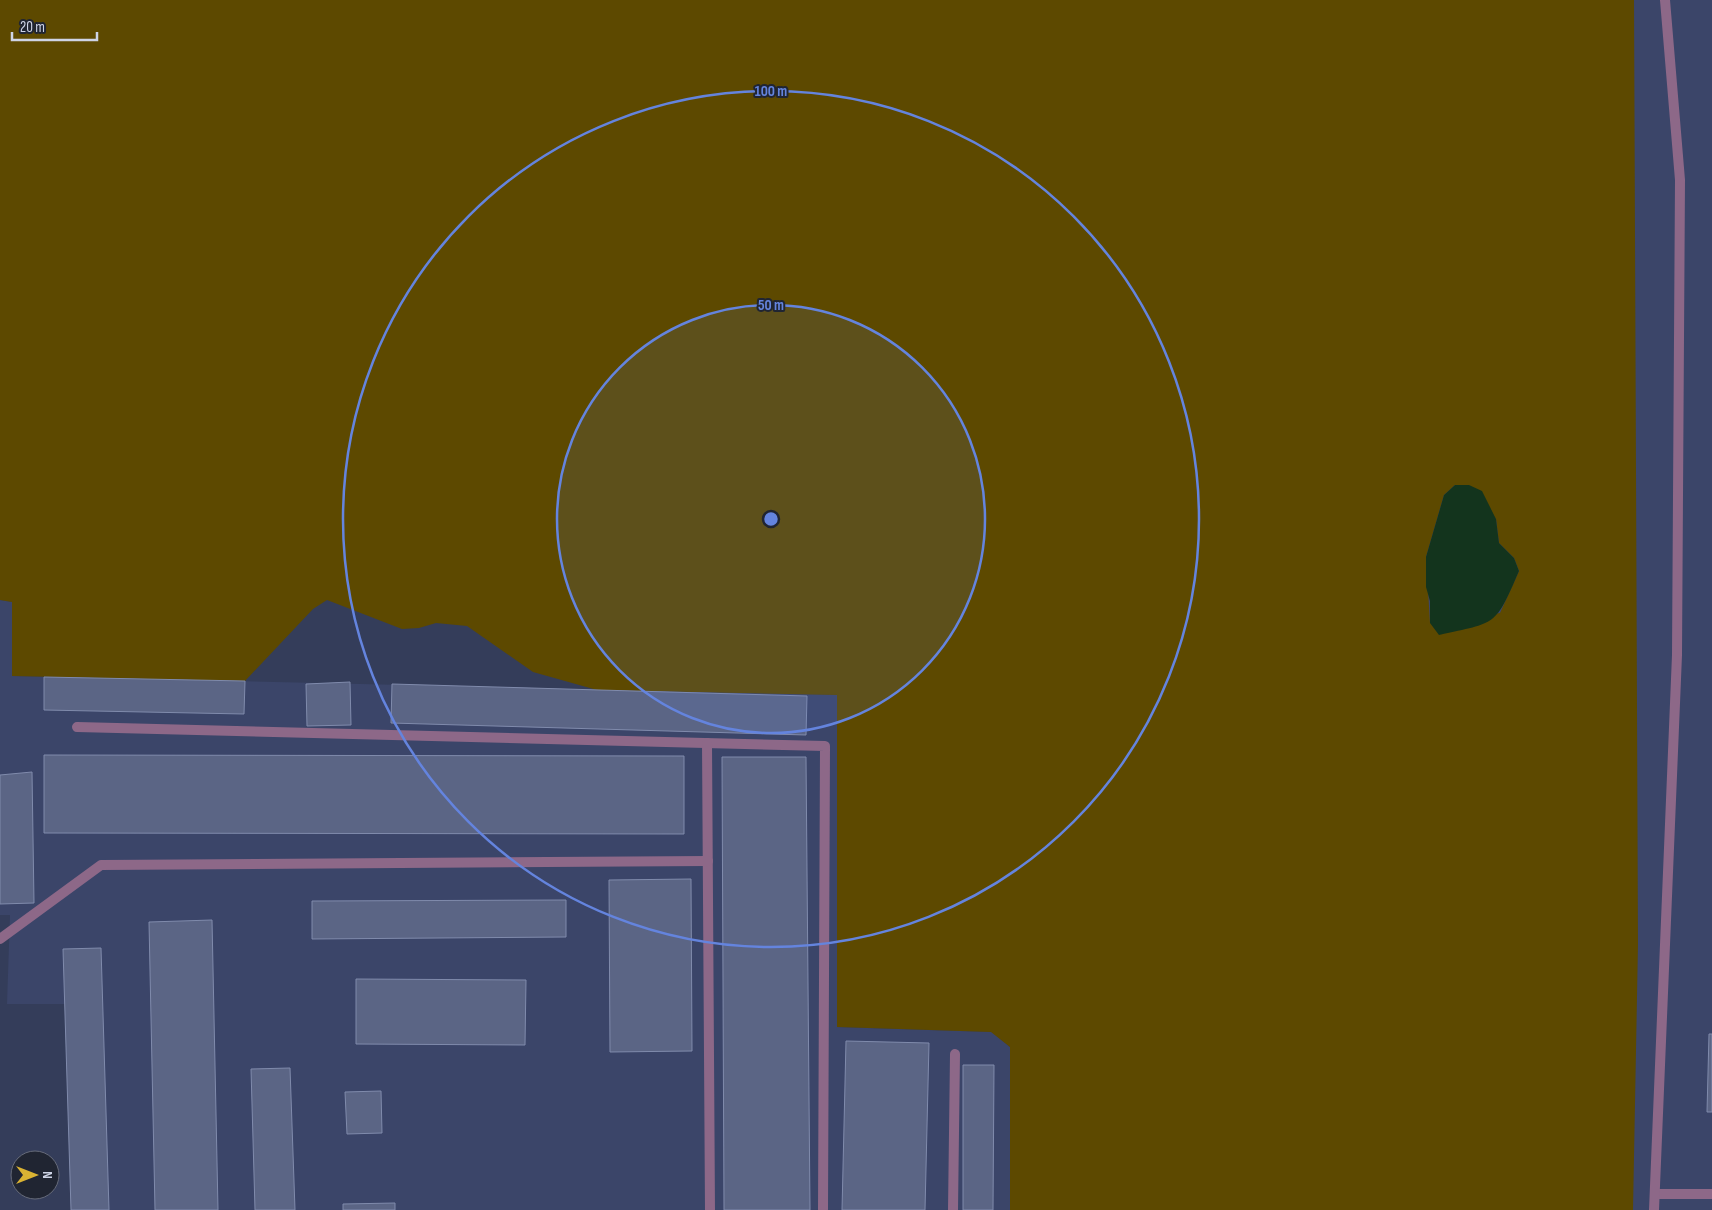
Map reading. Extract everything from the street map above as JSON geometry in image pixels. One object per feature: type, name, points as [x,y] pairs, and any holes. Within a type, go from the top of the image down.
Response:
[{"type":"lane","points":[[1654,1210],[1678,655],[1680,180],[1665,0]]},
{"type":"lane","points":[[77,727],[825,746],[823,1210]]},
{"type":"lane","points":[[707,743],[710,1210]]},
{"type":"lane","points":[[0,939],[101,865],[708,861]]},
{"type":"lane","points":[[953,1210],[955,1054]]},
{"type":"lane","points":[[1655,1194],[1712,1194]]},
{"type":"shaded area","points":[[0,0],[1634,0],[1638,944],[1633,1210],[1010,1210],[1010,1047],[991,1032],[837,1027],[837,695],[597,690],[533,672],[467,626],[436,623],[419,628],[402,629],[327,600],[313,609],[245,681],[12,676],[12,602],[0,600]],"holes":[[[1455,485],[1469,485],[1496,519],[1499,543],[1514,558],[1519,571],[1500,613],[1430,623],[1426,557],[1444,495]]]},
{"type":"shaded area","points":[[1406,0],[1712,0],[1712,1210],[1425,1210]]},
{"type":"shaded area","points":[[1455,485],[1469,485],[1482,491],[1496,519],[1499,543],[1514,558],[1519,571],[1505,603],[1492,619],[1483,624],[1439,635],[1430,623],[1430,601],[1426,587],[1426,557],[1444,495]]},
{"type":"shaded area","points":[[0,600],[12,602],[12,676],[837,695],[837,1027],[992,1032],[1010,1047],[1010,1210],[71,1210],[65,1004],[7,1004],[10,915],[0,915]]},
{"type":"building","points":[[44,677],[245,681],[244,714],[44,710]]},
{"type":"building","points":[[350,682],[351,725],[307,726],[306,684]]},
{"type":"building","points":[[392,684],[807,696],[806,735],[391,723]]},
{"type":"building","points":[[44,755],[684,756],[684,834],[44,833]]},
{"type":"building","points":[[722,757],[806,757],[810,1210],[724,1210]]},
{"type":"building","points":[[32,772],[34,903],[0,904],[0,775]]},
{"type":"building","points":[[691,879],[692,1051],[610,1052],[609,880]]},
{"type":"building","points":[[566,900],[566,937],[312,939],[312,901]]},
{"type":"building","points":[[212,920],[218,1210],[155,1210],[149,922]]},
{"type":"building","points":[[101,948],[109,1210],[71,1210],[63,949]]},
{"type":"building","points":[[356,979],[526,980],[525,1045],[356,1044]]},
{"type":"building","points":[[1709,1034],[1712,1034],[1712,1112],[1707,1112]]},
{"type":"building","points":[[846,1041],[929,1043],[925,1210],[842,1210]]},
{"type":"building","points":[[963,1065],[994,1065],[993,1210],[963,1210]]},
{"type":"building","points":[[290,1068],[295,1210],[255,1210],[251,1069]]},
{"type":"building","points":[[381,1091],[382,1133],[347,1134],[345,1092]]},
{"type":"building","points":[[395,1203],[395,1210],[343,1210],[343,1204]]}]
